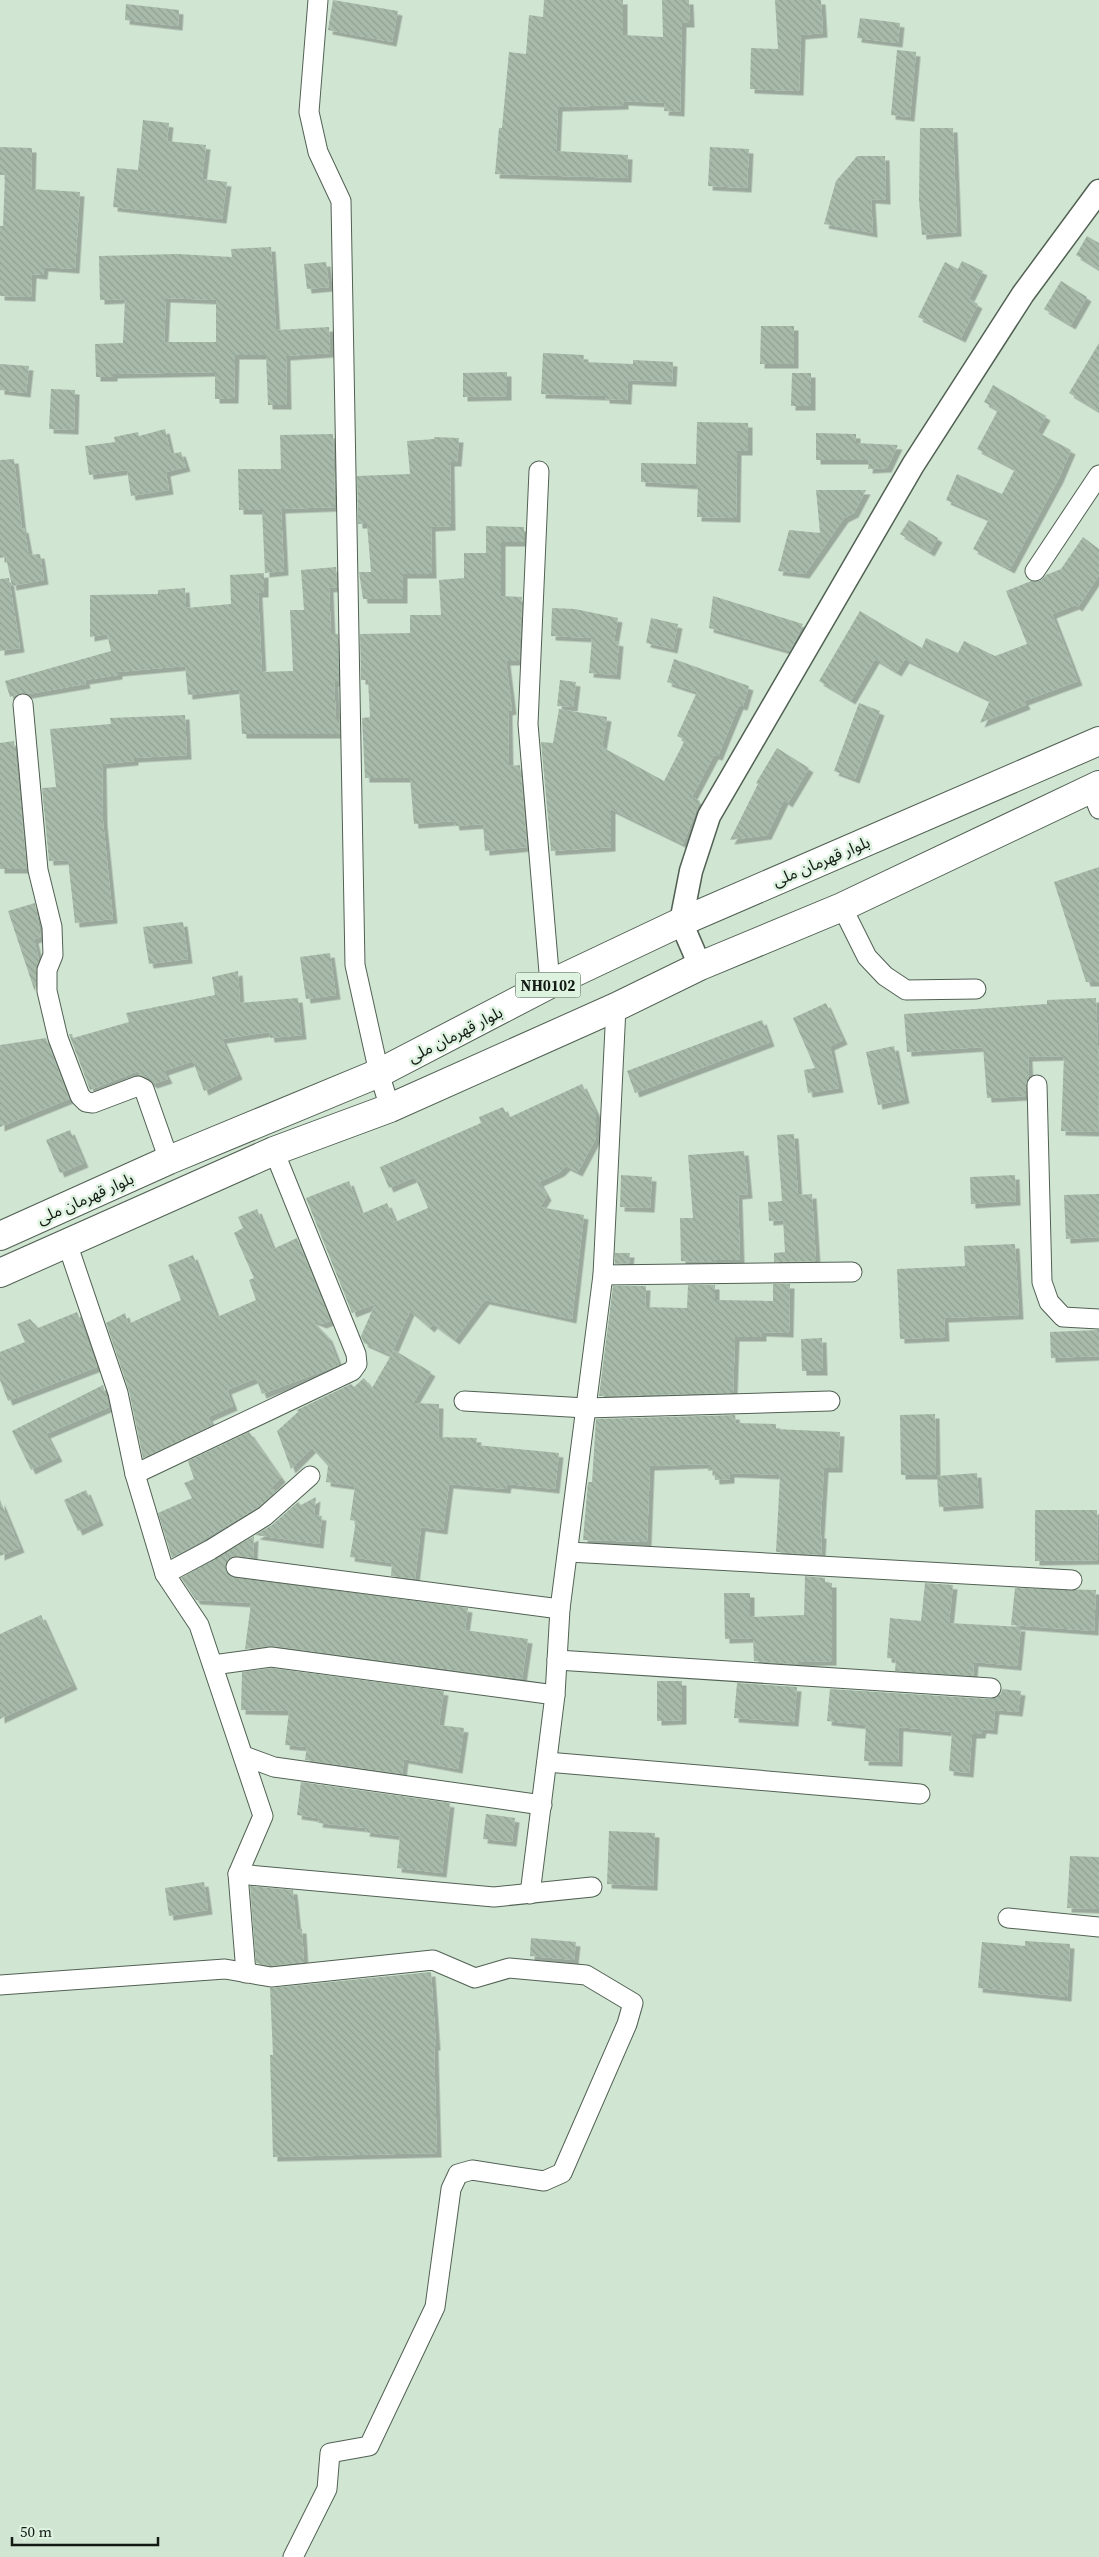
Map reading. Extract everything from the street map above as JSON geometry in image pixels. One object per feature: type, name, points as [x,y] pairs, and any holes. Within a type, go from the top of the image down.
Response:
[{"type":"highway","name":"بلوار قهرمان ملی","points":[[0,1236],[168,1160],[379,1073],[550,984],[681,922],[1099,741]]},
{"type":"highway","name":"بلوار قهرمان ملی","points":[[0,1274],[274,1151],[390,1108],[616,1007],[700,966],[842,907],[1096,794]]},
{"type":"street","points":[[318,0],[309,112],[318,152],[341,201],[355,964],[379,1073],[390,1108]]},
{"type":"street","points":[[700,966],[681,922],[691,871],[709,816],[913,465],[1023,294],[1099,192]]},
{"type":"street","points":[[539,471],[528,724],[550,984]]},
{"type":"street","points":[[1035,570],[1099,475]]},
{"type":"street","points":[[23,704],[38,870],[52,927],[52,955],[48,970],[48,991],[58,1038],[80,1096],[86,1102],[93,1103],[138,1086],[144,1089],[168,1160]]},
{"type":"street","points":[[842,907],[867,957],[886,976],[906,990],[976,989]]},
{"type":"street","points":[[530,1894],[555,1695],[560,1609],[569,1552],[603,1275],[616,1007]]},
{"type":"street","points":[[1037,1085],[1042,1282],[1049,1302],[1063,1317],[1099,1319]]},
{"type":"street","points":[[135,1474],[352,1371],[357,1364],[356,1354],[274,1151]]},
{"type":"street","points":[[67,1243],[118,1393],[135,1474],[165,1574],[199,1625],[263,1816],[238,1874],[246,1973]]},
{"type":"street","points":[[603,1275],[852,1272]]},
{"type":"street","points":[[464,1401],[586,1408],[830,1400]]},
{"type":"street","points":[[165,1574],[210,1550],[265,1516],[310,1476]]},
{"type":"street","points":[[569,1552],[1072,1580]]},
{"type":"street","points":[[236,1568],[560,1609]]},
{"type":"street","points":[[213,1665],[271,1657],[555,1695]]},
{"type":"street","points":[[557,1660],[991,1688]]},
{"type":"street","points":[[244,1756],[274,1767],[542,1805]]},
{"type":"street","points":[[547,1762],[920,1794]]},
{"type":"street","points":[[238,1874],[494,1897],[592,1887]]},
{"type":"street","points":[[1008,1918],[1099,1927]]},
{"type":"street","points":[[0,1985],[225,1970],[271,1977],[433,1960],[475,1978],[510,1968],[586,1975],[633,2004],[627,2024],[562,2173],[544,2180],[472,2170],[458,2174],[451,2189],[435,2308],[369,2446],[330,2453],[327,2489],[293,2557]]},
{"type":"building","points":[[333,0],[398,11],[392,42],[328,30]]},
{"type":"building","points":[[544,0],[623,0],[623,35],[663,37],[662,0],[689,0],[690,23],[682,23],[680,112],[664,111],[665,103],[624,101],[624,105],[558,107],[556,151],[628,155],[627,178],[495,174],[499,128],[502,128],[509,52],[526,54],[529,15],[543,17]]},
{"type":"building","points":[[775,0],[821,0],[823,33],[801,35],[799,91],[750,89],[751,48],[778,49]]},
{"type":"building","points":[[126,4],[179,10],[178,26],[125,20]]},
{"type":"building","points":[[860,18],[900,23],[898,43],[857,38]]},
{"type":"building","points":[[897,50],[916,52],[910,117],[891,115]]},
{"type":"building","points":[[143,120],[169,123],[167,141],[206,145],[202,179],[227,182],[222,219],[113,207],[117,168],[138,170]]},
{"type":"building","points":[[920,128],[953,128],[957,232],[922,235],[919,200]]},
{"type":"building","points":[[0,147],[32,148],[31,189],[80,192],[75,269],[44,267],[43,275],[32,274],[31,297],[0,296],[0,226],[3,226],[5,175],[0,175]]},
{"type":"building","points":[[710,147],[749,149],[747,188],[708,186]]},
{"type":"building","points":[[857,156],[885,156],[886,200],[871,199],[873,233],[824,224],[836,181]]},
{"type":"building","points":[[1087,236],[1099,243],[1099,269],[1076,255]]},
{"type":"building","points":[[271,247],[276,330],[329,327],[330,353],[286,356],[287,405],[268,405],[266,355],[235,355],[234,399],[215,399],[215,372],[113,374],[113,377],[96,377],[95,344],[123,343],[125,299],[100,300],[99,256],[177,254],[232,257],[231,249]],"holes":[[[166,298],[216,300],[216,342],[164,342]]]},
{"type":"building","points":[[962,261],[983,271],[969,299],[978,304],[961,338],[918,317],[945,262],[958,269]]},
{"type":"building","points":[[326,262],[329,287],[307,289],[304,264]]},
{"type":"building","points":[[1061,281],[1087,297],[1071,325],[1044,309]]},
{"type":"building","points":[[761,326],[794,326],[794,364],[760,364]]},
{"type":"building","points":[[1099,343],[1099,411],[1069,393]]},
{"type":"building","points":[[543,353],[584,355],[583,362],[633,364],[633,360],[673,362],[672,382],[628,380],[627,400],[605,399],[605,396],[541,394]]},
{"type":"building","points":[[0,364],[29,366],[26,393],[0,390]]},
{"type":"building","points":[[507,372],[507,396],[463,397],[463,373]]},
{"type":"building","points":[[792,373],[811,373],[811,406],[791,406]]},
{"type":"building","points":[[993,385],[1046,416],[1037,432],[1071,450],[1059,478],[1010,569],[973,549],[989,519],[946,500],[957,474],[1002,494],[1015,469],[977,449],[998,410],[984,402]]},
{"type":"building","points":[[51,389],[75,390],[74,430],[49,429]]},
{"type":"building","points":[[697,422],[748,423],[748,451],[737,451],[736,518],[697,517],[698,485],[641,482],[641,463],[696,464]]},
{"type":"building","points":[[165,429],[171,454],[181,452],[186,467],[166,472],[169,490],[131,496],[127,470],[89,475],[85,446],[115,442],[114,437],[138,432],[139,436]]},
{"type":"building","points":[[816,433],[856,434],[856,443],[898,445],[887,468],[868,469],[869,460],[816,460]]},
{"type":"building","points":[[333,434],[335,507],[281,509],[284,571],[265,573],[262,510],[239,510],[238,469],[281,469],[280,435]]},
{"type":"building","points":[[434,437],[459,438],[457,462],[450,462],[451,526],[431,527],[432,574],[403,574],[403,599],[363,599],[359,572],[371,572],[367,524],[358,524],[357,476],[410,474],[407,441],[434,439]]},
{"type":"building","points":[[14,459],[22,529],[24,528],[29,555],[40,554],[44,580],[12,586],[6,557],[0,558],[0,460]]},
{"type":"building","points":[[816,490],[866,490],[854,513],[844,518],[805,574],[778,571],[789,530],[820,533]]},
{"type":"building","points":[[909,520],[938,538],[930,552],[900,534]]},
{"type":"building","points":[[486,526],[524,527],[524,542],[501,542],[501,596],[522,597],[519,661],[506,661],[512,710],[508,711],[509,766],[520,765],[527,847],[485,851],[483,824],[455,826],[454,821],[414,824],[410,778],[365,778],[362,718],[370,717],[368,680],[361,680],[360,634],[410,633],[410,615],[441,615],[439,580],[464,578],[464,553],[486,553]]},
{"type":"building","points":[[1083,537],[1099,549],[1099,575],[1078,607],[1075,605],[1052,614],[1078,681],[1024,701],[1026,705],[980,723],[990,700],[905,659],[897,672],[875,659],[851,700],[819,681],[860,611],[922,648],[926,638],[958,653],[964,641],[995,656],[1027,644],[1006,591],[1031,581],[1040,581],[1046,575],[1061,569]]},
{"type":"building","points":[[336,567],[337,587],[329,588],[331,634],[338,634],[339,682],[334,682],[336,719],[339,719],[340,734],[242,734],[239,689],[188,695],[185,666],[118,672],[118,675],[85,680],[86,684],[28,694],[22,693],[10,697],[5,681],[111,651],[107,634],[90,637],[90,595],[158,594],[158,590],[185,588],[186,608],[231,604],[230,575],[264,573],[264,593],[258,593],[262,672],[293,671],[290,610],[304,610],[301,570]]},
{"type":"building","points":[[9,578],[20,648],[0,651],[0,579]]},
{"type":"building","points":[[713,596],[803,624],[790,651],[709,628]]},
{"type":"building","points":[[552,608],[575,609],[618,618],[614,641],[619,642],[616,675],[589,673],[592,638],[551,636]]},
{"type":"building","points":[[651,618],[678,624],[673,649],[646,643]]},
{"type":"building","points":[[674,659],[749,686],[743,706],[739,705],[718,756],[714,755],[692,797],[700,801],[683,844],[611,809],[611,847],[551,851],[541,742],[553,743],[559,709],[607,717],[602,747],[664,781],[685,740],[677,736],[697,692],[667,682]]},
{"type":"building","points":[[560,680],[576,682],[573,707],[557,706]]},
{"type":"building","points":[[859,703],[880,711],[855,779],[834,771]]},
{"type":"building","points":[[185,715],[187,755],[134,758],[134,761],[102,764],[103,821],[113,919],[75,923],[68,860],[49,861],[42,788],[56,787],[50,729],[111,724],[110,718]]},
{"type":"building","points":[[14,741],[27,869],[0,869],[0,743]]},
{"type":"building","points":[[777,748],[809,768],[788,803],[784,800],[767,835],[730,840],[758,784],[756,783]]},
{"type":"building","points":[[1099,867],[1099,982],[1086,982],[1054,882]]},
{"type":"building","points":[[35,903],[41,937],[34,939],[39,960],[35,992],[8,911]]},
{"type":"building","points":[[183,922],[188,959],[149,964],[143,927]]},
{"type":"building","points":[[330,953],[336,995],[306,999],[300,957]]},
{"type":"building","points":[[238,971],[240,1003],[298,998],[302,1035],[270,1038],[269,1032],[222,1039],[238,1075],[204,1091],[193,1061],[164,1071],[168,1079],[153,1084],[140,1075],[138,1071],[90,1090],[69,1034],[72,1034],[73,1038],[129,1022],[126,1013],[215,995],[212,977]]},
{"type":"building","points":[[1096,998],[1099,1069],[1098,1132],[1061,1131],[1064,1056],[1028,1057],[1029,1078],[1026,1085],[1026,1096],[987,1098],[983,1047],[907,1052],[904,1014],[1047,1004],[1047,1000]]},
{"type":"building","points":[[826,1003],[843,1040],[830,1046],[839,1088],[808,1093],[804,1070],[815,1068],[793,1018]]},
{"type":"building","points":[[762,1020],[770,1042],[635,1093],[627,1071]]},
{"type":"building","points":[[46,1038],[69,1099],[0,1127],[0,1045]]},
{"type":"building","points":[[894,1046],[905,1099],[878,1105],[866,1052]]},
{"type":"building","points":[[582,1084],[596,1113],[596,1138],[578,1172],[566,1166],[560,1172],[539,1182],[547,1196],[540,1207],[584,1215],[572,1319],[485,1300],[455,1340],[433,1324],[430,1328],[410,1311],[391,1355],[364,1343],[361,1336],[375,1304],[352,1313],[306,1198],[349,1181],[361,1214],[387,1203],[395,1222],[428,1208],[415,1177],[389,1188],[380,1167],[481,1123],[479,1117],[503,1107],[508,1118]]},
{"type":"building","points":[[70,1130],[84,1163],[60,1173],[46,1140]]},
{"type":"building","points":[[794,1134],[798,1195],[812,1194],[816,1261],[774,1262],[774,1253],[785,1252],[783,1220],[769,1221],[768,1202],[782,1201],[777,1135]]},
{"type":"building","points":[[744,1151],[748,1194],[738,1195],[740,1260],[716,1260],[716,1262],[681,1261],[680,1218],[693,1218],[688,1155]]},
{"type":"building","points":[[621,1175],[652,1177],[650,1208],[620,1207]]},
{"type":"building","points":[[1015,1175],[1016,1201],[971,1204],[970,1177]]},
{"type":"building","points":[[1099,1194],[1099,1237],[1066,1239],[1064,1195]]},
{"type":"building","points":[[257,1209],[273,1249],[297,1238],[330,1321],[322,1324],[312,1320],[328,1337],[339,1365],[262,1394],[256,1378],[227,1390],[233,1406],[208,1417],[212,1425],[143,1458],[129,1391],[106,1323],[125,1313],[128,1324],[181,1300],[168,1265],[193,1255],[217,1317],[256,1300],[249,1280],[254,1278],[234,1233],[243,1228],[238,1217]]},
{"type":"building","points":[[1015,1244],[1019,1315],[944,1318],[945,1337],[900,1339],[897,1269],[965,1266],[964,1246]]},
{"type":"building","points":[[615,1253],[630,1253],[629,1263],[615,1264]]},
{"type":"building","points":[[773,1284],[790,1284],[789,1333],[762,1332],[762,1337],[735,1337],[733,1393],[599,1396],[613,1286],[646,1286],[645,1307],[687,1308],[688,1285],[715,1285],[715,1300],[773,1301]]},
{"type":"building","points":[[77,1312],[97,1367],[8,1401],[0,1380],[0,1352],[25,1342],[17,1324],[30,1319],[38,1328]]},
{"type":"building","points":[[1099,1330],[1099,1356],[1051,1358],[1050,1332]]},
{"type":"building","points":[[822,1338],[823,1371],[802,1371],[801,1339]]},
{"type":"building","points":[[394,1350],[431,1372],[413,1403],[439,1404],[438,1437],[477,1438],[476,1445],[559,1453],[555,1489],[507,1484],[506,1489],[449,1484],[443,1530],[421,1527],[415,1579],[391,1576],[392,1563],[350,1557],[356,1521],[350,1520],[355,1486],[326,1482],[328,1466],[312,1448],[291,1469],[277,1431],[298,1412],[297,1410],[351,1384],[354,1387],[364,1378],[372,1388]]},
{"type":"building","points":[[103,1385],[109,1407],[46,1434],[58,1457],[31,1470],[12,1431]]},
{"type":"building","points":[[935,1414],[936,1475],[901,1475],[900,1415]]},
{"type":"building","points":[[735,1415],[736,1423],[776,1424],[776,1429],[840,1432],[838,1468],[824,1468],[820,1534],[822,1534],[821,1555],[776,1552],[780,1475],[730,1473],[730,1479],[715,1480],[714,1470],[708,1471],[708,1464],[650,1466],[647,1542],[583,1540],[588,1482],[592,1482],[596,1419]]},
{"type":"building","points":[[249,1432],[281,1478],[270,1489],[277,1491],[258,1507],[172,1558],[158,1513],[192,1498],[184,1483],[194,1479],[188,1461]]},
{"type":"building","points":[[977,1473],[979,1504],[939,1507],[937,1476]]},
{"type":"building","points":[[86,1490],[99,1521],[78,1531],[64,1500]]},
{"type":"building","points":[[316,1497],[314,1515],[322,1516],[319,1544],[255,1535],[272,1525],[298,1502],[301,1505]]},
{"type":"building","points":[[0,1500],[20,1548],[0,1556]]},
{"type":"building","points":[[1035,1510],[1097,1510],[1098,1560],[1035,1561]]},
{"type":"building","points":[[254,1536],[253,1558],[231,1557],[225,1566],[230,1576],[468,1608],[465,1630],[528,1639],[522,1679],[272,1646],[245,1649],[251,1603],[196,1600],[181,1578]]},
{"type":"building","points":[[805,1576],[825,1578],[825,1583],[832,1583],[832,1661],[798,1662],[798,1664],[754,1661],[753,1638],[725,1639],[724,1593],[750,1593],[750,1617],[804,1615]]},
{"type":"building","points":[[925,1583],[953,1585],[949,1623],[1021,1627],[1017,1666],[974,1662],[973,1676],[895,1671],[896,1659],[887,1658],[890,1618],[921,1621]]},
{"type":"building","points":[[1015,1588],[1096,1590],[1094,1631],[1011,1625]]},
{"type":"building","points":[[41,1615],[73,1685],[0,1719],[0,1634]]},
{"type":"building","points":[[271,1668],[444,1691],[439,1725],[464,1728],[458,1769],[404,1759],[402,1774],[305,1760],[307,1747],[285,1745],[289,1711],[241,1710],[242,1672]]},
{"type":"building","points":[[657,1681],[682,1681],[682,1720],[657,1721]]},
{"type":"building","points":[[737,1683],[797,1687],[794,1722],[734,1718]]},
{"type":"building","points":[[830,1689],[990,1699],[1001,1694],[1002,1689],[1021,1691],[1018,1712],[995,1710],[993,1730],[982,1729],[981,1734],[972,1734],[969,1773],[949,1771],[952,1732],[899,1727],[898,1762],[864,1761],[866,1725],[827,1721]]},
{"type":"building","points":[[301,1782],[450,1803],[442,1873],[397,1868],[400,1836],[365,1832],[366,1828],[318,1823],[319,1818],[297,1815]]},
{"type":"building","points":[[486,1814],[515,1818],[512,1842],[483,1839]]},
{"type":"building","points":[[609,1831],[655,1833],[653,1886],[607,1884]]},
{"type":"building","points":[[1070,1856],[1099,1857],[1099,1909],[1067,1908]]},
{"type":"building","points":[[204,1882],[208,1910],[169,1916],[165,1888]]},
{"type":"building","points":[[250,1886],[293,1890],[297,1929],[302,1929],[304,1962],[271,1966],[256,1963]]},
{"type":"building","points":[[531,1938],[576,1942],[574,1960],[530,1956]]},
{"type":"building","points":[[1025,1941],[1070,1944],[1067,1997],[978,1988],[982,1942],[1025,1946]]},
{"type":"building","points":[[431,1972],[436,2046],[434,2046],[437,2153],[273,2157],[270,2055],[273,2055],[270,1988]]}]
